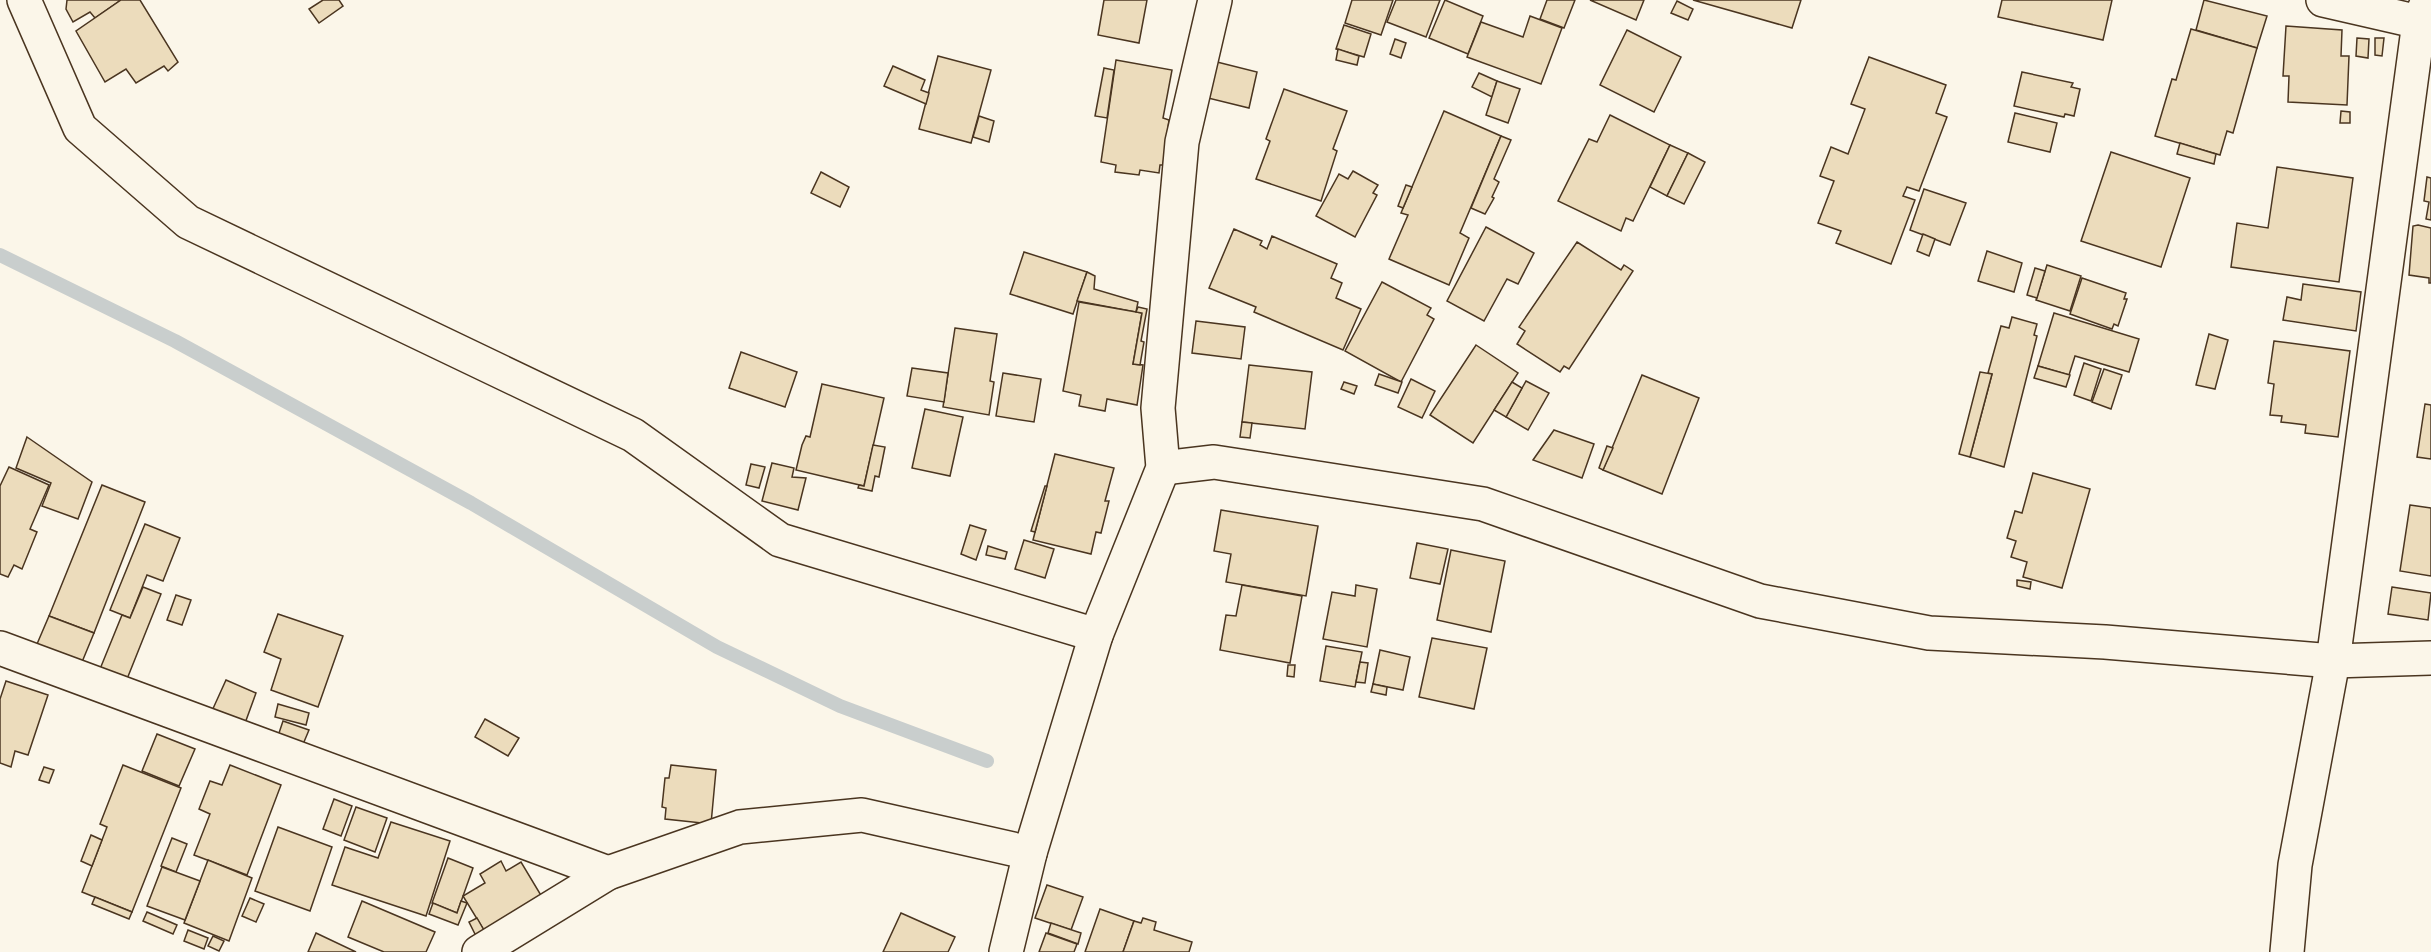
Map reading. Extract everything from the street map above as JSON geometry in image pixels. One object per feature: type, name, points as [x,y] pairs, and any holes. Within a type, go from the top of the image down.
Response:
[{"type":"street","points":[[24,0],[80,128],[188,222],[633,435],[780,540],[1096,635]]},
{"type":"street","points":[[1006,952],[1030,852],[1096,635],[1163,468],[1158,408],[1182,142],[1215,0]]},
{"type":"street","points":[[2287,952],[2295,865],[2333,661],[2426,12],[2323,0]]},
{"type":"street","points":[[1163,468],[1214,462],[1483,504],[1760,601],[1929,633],[2105,642],[2333,661],[2431,658]]},
{"type":"street","points":[[0,648],[608,873]]},
{"type":"street","points":[[479,952],[608,873],[740,827],[862,815],[1030,852]]},
{"type":"building","points":[[67,0],[121,0],[95,18],[90,12],[73,22],[66,9]]},
{"type":"building","points":[[121,0],[140,0],[178,62],[168,71],[164,66],[136,83],[126,69],[105,82],[76,31]]},
{"type":"building","points":[[323,0],[339,0],[343,6],[319,23],[309,9]]},
{"type":"building","points":[[1104,0],[1147,0],[1139,43],[1098,35]]},
{"type":"building","points":[[1352,0],[1393,0],[1381,35],[1345,23]]},
{"type":"building","points":[[1396,0],[1440,0],[1426,37],[1387,22]]},
{"type":"building","points":[[1445,0],[1483,16],[1468,54],[1429,38]]},
{"type":"building","points":[[1547,0],[1575,0],[1564,28],[1540,19]]},
{"type":"building","points":[[1590,0],[1644,0],[1636,20]]},
{"type":"building","points":[[1693,0],[1801,0],[1792,28]]},
{"type":"building","points":[[2002,0],[2112,0],[2103,40],[1998,17]]},
{"type":"building","points":[[2204,0],[2267,16],[2257,48],[2196,30]]},
{"type":"building","points":[[1677,1],[1693,9],[1688,20],[1671,13]]},
{"type":"building","points":[[1530,16],[1562,28],[1541,84],[1467,57],[1481,22],[1523,37]]},
{"type":"building","points":[[1344,25],[1371,34],[1364,57],[1336,49]]},
{"type":"building","points":[[2286,26],[2342,30],[2341,56],[2349,56],[2347,105],[2288,102],[2289,76],[2283,76]]},
{"type":"building","points":[[2191,29],[2257,48],[2233,133],[2227,131],[2220,155],[2155,136],[2172,79],[2176,80]]},
{"type":"building","points":[[1627,30],[1681,57],[1654,112],[1600,85]]},
{"type":"building","points":[[2357,38],[2369,39],[2368,58],[2356,56]]},
{"type":"building","points":[[2375,38],[2384,38],[2382,56],[2375,55]]},
{"type":"building","points":[[1395,39],[1406,43],[1401,58],[1390,54]]},
{"type":"building","points":[[1338,49],[1359,56],[1357,65],[1336,60]]},
{"type":"building","points":[[938,56],[991,70],[971,143],[919,129]]},
{"type":"building","points":[[1869,57],[1946,85],[1936,113],[1947,117],[1919,191],[1907,187],[1903,196],[1915,200],[1891,264],[1836,243],[1841,231],[1818,223],[1834,181],[1820,176],[1831,147],[1848,154],[1865,109],[1851,104]]},
{"type":"building","points":[[1116,60],[1172,70],[1163,118],[1169,120],[1163,165],[1160,165],[1159,173],[1140,170],[1139,175],[1115,172],[1116,165],[1101,162]]},
{"type":"building","points":[[1217,62],[1257,72],[1249,108],[1208,98]]},
{"type":"building","points":[[893,66],[925,80],[921,90],[929,93],[926,104],[884,86]]},
{"type":"building","points":[[1104,68],[1114,70],[1107,118],[1095,116]]},
{"type":"building","points":[[2022,72],[2073,83],[2071,87],[2080,89],[2074,116],[2065,114],[2064,117],[2014,106]]},
{"type":"building","points":[[1479,73],[1497,81],[1492,97],[1472,87]]},
{"type":"building","points":[[1497,81],[1520,89],[1508,123],[1486,115]]},
{"type":"building","points":[[1284,89],[1347,111],[1333,149],[1337,151],[1321,201],[1256,179],[1270,141],[1266,139]]},
{"type":"building","points":[[1444,111],[1501,136],[1460,233],[1469,238],[1449,285],[1389,259],[1408,215],[1401,213]]},
{"type":"building","points":[[2341,111],[2350,112],[2350,123],[2340,123]]},
{"type":"building","points":[[2015,113],[2057,123],[2050,152],[2008,142]]},
{"type":"building","points":[[1610,115],[1670,145],[1633,221],[1626,218],[1621,231],[1558,201],[1589,139],[1597,142]]},
{"type":"building","points":[[979,116],[994,121],[989,142],[973,137]]},
{"type":"building","points":[[1501,136],[1511,140],[1494,179],[1499,182],[1492,197],[1494,198],[1485,214],[1471,208]]},
{"type":"building","points":[[2180,143],[2216,154],[2214,164],[2177,154]]},
{"type":"building","points":[[1670,145],[1688,153],[1667,196],[1650,187]]},
{"type":"building","points":[[2111,152],[2190,178],[2161,267],[2081,241]]},
{"type":"building","points":[[1688,153],[1705,162],[1684,204],[1667,196]]},
{"type":"building","points":[[2277,167],[2353,178],[2339,282],[2231,267],[2237,223],[2268,228]]},
{"type":"building","points":[[1353,171],[1378,185],[1373,193],[1377,195],[1355,237],[1316,216],[1339,174],[1348,179]]},
{"type":"building","points":[[821,172],[849,187],[840,207],[811,193]]},
{"type":"building","points":[[2427,177],[2431,178],[2431,220],[2426,219],[2429,202],[2424,201]]},
{"type":"building","points":[[1406,185],[1412,187],[1403,208],[1398,206]]},
{"type":"building","points":[[1924,189],[1966,203],[1950,245],[1910,230]]},
{"type":"building","points":[[2413,226],[2431,228],[2431,283],[2429,283],[2429,278],[2409,275]]},
{"type":"building","points":[[1486,227],[1534,253],[1518,284],[1507,279],[1484,321],[1447,301]]},
{"type":"building","points":[[1234,229],[1262,241],[1260,245],[1267,249],[1272,236],[1337,264],[1331,278],[1342,283],[1336,298],[1361,309],[1343,350],[1254,312],[1256,307],[1209,288]]},
{"type":"building","points":[[1923,234],[1935,239],[1929,256],[1917,251]]},
{"type":"building","points":[[1577,242],[1621,270],[1624,265],[1633,271],[1569,369],[1564,366],[1560,372],[1517,344],[1525,331],[1519,327]]},
{"type":"building","points":[[1987,251],[2022,263],[2014,292],[1978,281]]},
{"type":"building","points":[[1024,252],[1087,272],[1073,314],[1010,294]]},
{"type":"building","points":[[2047,265],[2081,276],[2070,311],[2036,300]]},
{"type":"building","points":[[2035,268],[2045,271],[2037,298],[2027,295]]},
{"type":"building","points":[[1087,272],[1095,276],[1094,289],[1138,302],[1136,312],[1077,301]]},
{"type":"building","points":[[2082,278],[2126,293],[2124,299],[2127,299],[2118,326],[2114,324],[2112,329],[2070,314]]},
{"type":"building","points":[[1382,282],[1431,308],[1427,315],[1434,319],[1401,382],[1345,351]]},
{"type":"building","points":[[2303,284],[2361,292],[2356,331],[2283,320],[2287,297],[2301,300]]},
{"type":"building","points":[[1079,302],[1142,313],[1133,364],[1143,365],[1137,405],[1107,399],[1105,411],[1079,406],[1081,395],[1063,391]]},
{"type":"building","points":[[1138,307],[1147,309],[1141,341],[1144,342],[1140,365],[1133,364],[1142,313],[1136,312]]},
{"type":"building","points":[[2054,313],[2139,339],[2129,372],[2075,356],[2069,375],[2038,366]]},
{"type":"building","points":[[2012,317],[2037,324],[2034,335],[2037,336],[2004,467],[1970,457],[1992,374],[1988,373],[2001,326],[2009,328]]},
{"type":"building","points":[[1196,321],[1245,327],[1241,359],[1192,353]]},
{"type":"building","points":[[955,328],[997,334],[990,381],[994,382],[989,415],[943,407]]},
{"type":"building","points":[[2209,334],[2228,340],[2215,389],[2196,385]]},
{"type":"building","points":[[2274,341],[2350,351],[2338,437],[2305,433],[2306,425],[2281,422],[2282,416],[2270,415],[2274,384],[2268,383]]},
{"type":"building","points":[[1476,345],[1518,373],[1473,443],[1430,415]]},
{"type":"building","points":[[741,352],[797,372],[785,407],[729,388]]},
{"type":"building","points":[[2084,363],[2101,369],[2091,401],[2074,395]]},
{"type":"building","points":[[1249,365],[1312,372],[1305,429],[1242,422]]},
{"type":"building","points":[[2038,366],[2070,375],[2066,387],[2034,378]]},
{"type":"building","points":[[912,368],[948,373],[944,402],[907,396]]},
{"type":"building","points":[[2104,369],[2122,375],[2111,409],[2092,402]]},
{"type":"building","points":[[1980,372],[1992,374],[1970,457],[1959,454]]},
{"type":"building","points":[[1003,373],[1041,379],[1034,422],[996,416]]},
{"type":"building","points":[[1379,374],[1402,382],[1398,393],[1375,385]]},
{"type":"building","points":[[1642,375],[1699,398],[1662,494],[1603,470]]},
{"type":"building","points":[[1411,379],[1435,391],[1422,418],[1398,407]]},
{"type":"building","points":[[1526,381],[1549,393],[1528,430],[1506,417]]},
{"type":"building","points":[[1344,382],[1357,386],[1354,394],[1341,389]]},
{"type":"building","points":[[1512,382],[1522,388],[1506,417],[1494,410]]},
{"type":"building","points":[[822,384],[884,398],[864,486],[796,470],[802,445],[806,436],[810,437]]},
{"type":"building","points":[[2425,404],[2431,405],[2431,459],[2417,457]]},
{"type":"building","points":[[925,409],[963,417],[950,476],[912,468]]},
{"type":"building","points":[[1242,422],[1252,423],[1250,438],[1240,437]]},
{"type":"building","points":[[1554,430],[1594,444],[1582,478],[1533,460]]},
{"type":"building","points":[[27,437],[92,482],[78,519],[42,506],[51,483],[16,468]]},
{"type":"building","points":[[873,445],[885,447],[879,477],[875,476],[872,491],[858,488],[859,485],[864,486]]},
{"type":"building","points":[[1607,446],[1613,448],[1603,470],[1599,468]]},
{"type":"building","points":[[1055,454],[1114,468],[1105,501],[1109,501],[1101,533],[1096,532],[1091,554],[1033,540]]},
{"type":"building","points":[[772,463],[794,468],[792,477],[806,478],[798,510],[762,501]]},
{"type":"building","points":[[751,464],[765,467],[759,488],[746,485]]},
{"type":"building","points":[[9,467],[49,485],[30,529],[37,532],[22,569],[14,565],[8,577],[0,574],[0,486]]},
{"type":"building","points":[[2033,473],[2090,489],[2062,588],[2023,577],[2027,562],[2011,557],[2016,541],[2007,538],[2015,511],[2022,513]]},
{"type":"building","points":[[102,485],[145,502],[94,633],[49,616]]},
{"type":"building","points":[[1045,486],[1047,486],[1035,532],[1031,531]]},
{"type":"building","points":[[2410,505],[2431,508],[2431,576],[2400,571]]},
{"type":"building","points":[[1221,510],[1318,526],[1306,596],[1226,582],[1231,554],[1214,551]]},
{"type":"building","points":[[145,524],[180,538],[163,581],[147,575],[130,618],[110,610]]},
{"type":"building","points":[[970,525],[986,530],[976,560],[961,554]]},
{"type":"building","points":[[1024,540],[1054,549],[1045,578],[1015,569]]},
{"type":"building","points":[[1417,543],[1448,549],[1440,584],[1410,578]]},
{"type":"building","points":[[988,546],[1007,552],[1005,559],[986,555]]},
{"type":"building","points":[[1451,550],[1505,561],[1491,632],[1437,620]]},
{"type":"building","points":[[2017,580],[2031,582],[2030,589],[2017,586]]},
{"type":"building","points":[[1242,585],[1302,596],[1290,663],[1220,650],[1226,615],[1236,616]]},
{"type":"building","points":[[1356,585],[1377,589],[1367,647],[1323,639],[1332,592],[1355,596]]},
{"type":"building","points":[[143,587],[161,594],[127,679],[100,669],[122,615],[130,618]]},
{"type":"building","points":[[2392,587],[2431,593],[2428,620],[2388,614]]},
{"type":"building","points":[[176,595],[191,600],[182,625],[167,620]]},
{"type":"building","points":[[278,614],[343,636],[318,707],[271,690],[281,659],[264,652]]},
{"type":"building","points":[[49,616],[94,633],[82,662],[37,644]]},
{"type":"building","points":[[1432,638],[1487,648],[1474,709],[1419,697]]},
{"type":"building","points":[[1326,646],[1362,652],[1355,687],[1320,681]]},
{"type":"building","points":[[1380,650],[1410,657],[1403,690],[1373,684]]},
{"type":"building","points":[[1360,662],[1368,663],[1365,683],[1356,682]]},
{"type":"building","points":[[1288,665],[1295,665],[1294,677],[1287,676]]},
{"type":"building","points":[[226,680],[256,693],[244,726],[211,713]]},
{"type":"building","points":[[6,681],[48,695],[28,755],[15,751],[11,767],[0,763],[0,699]]},
{"type":"building","points":[[1373,684],[1387,687],[1386,695],[1371,692]]},
{"type":"building","points":[[278,704],[309,713],[306,725],[275,717]]},
{"type":"building","points":[[485,719],[519,738],[508,756],[475,737]]},
{"type":"building","points":[[283,721],[309,730],[301,749],[277,739]]},
{"type":"building","points":[[157,734],[195,749],[179,786],[142,771]]},
{"type":"building","points":[[123,765],[181,788],[132,912],[82,892],[107,827],[100,824]]},
{"type":"building","points":[[230,765],[281,785],[247,875],[194,855],[210,814],[199,809],[210,781],[222,785]]},
{"type":"building","points":[[671,765],[716,770],[711,824],[665,819],[666,808],[662,807],[665,778],[669,778]]},
{"type":"building","points":[[44,767],[54,770],[49,783],[39,780]]},
{"type":"building","points":[[334,799],[352,806],[341,836],[323,829]]},
{"type":"building","points":[[356,807],[387,818],[375,852],[344,840]]},
{"type":"building","points":[[391,822],[450,841],[426,916],[332,885],[345,847],[378,858]]},
{"type":"building","points":[[278,827],[332,847],[310,911],[255,891]]},
{"type":"building","points":[[91,835],[102,840],[92,866],[81,861]]},
{"type":"building","points":[[172,838],[187,844],[176,872],[161,866]]},
{"type":"building","points":[[448,858],[473,868],[457,913],[432,903]]},
{"type":"building","points":[[208,860],[252,878],[229,941],[184,923]]},
{"type":"building","points":[[501,861],[506,871],[521,862],[542,897],[485,932],[463,896],[485,883],[480,874]]},
{"type":"building","points":[[162,867],[200,881],[185,920],[147,906]]},
{"type":"building","points":[[1047,885],[1083,897],[1071,930],[1035,918]]},
{"type":"building","points":[[95,897],[132,912],[129,919],[92,904]]},
{"type":"building","points":[[250,898],[264,904],[256,922],[242,916]]},
{"type":"building","points":[[362,901],[435,932],[426,952],[384,952],[348,937]]},
{"type":"building","points":[[461,901],[467,903],[458,925],[429,914],[433,903],[457,913]]},
{"type":"building","points":[[1100,909],[1134,921],[1123,952],[1085,952]]},
{"type":"building","points":[[147,912],[177,925],[173,934],[143,921]]},
{"type":"building","points":[[901,913],[955,937],[948,952],[883,952]]},
{"type":"building","points":[[477,918],[485,932],[476,936],[469,922]]},
{"type":"building","points":[[1143,918],[1156,922],[1154,930],[1192,942],[1189,952],[1123,952],[1134,921],[1141,923]]},
{"type":"building","points":[[1051,923],[1081,933],[1078,944],[1048,933]]},
{"type":"building","points":[[188,930],[208,938],[204,949],[184,941]]},
{"type":"building","points":[[316,933],[356,952],[308,952]]},
{"type":"building","points":[[1046,933],[1077,944],[1074,952],[1039,952]]},
{"type":"building","points":[[213,936],[224,941],[219,951],[208,946]]},
{"type":"waterway","points":[[0,255],[175,341],[471,503],[717,647],[840,706],[987,761]]}]
